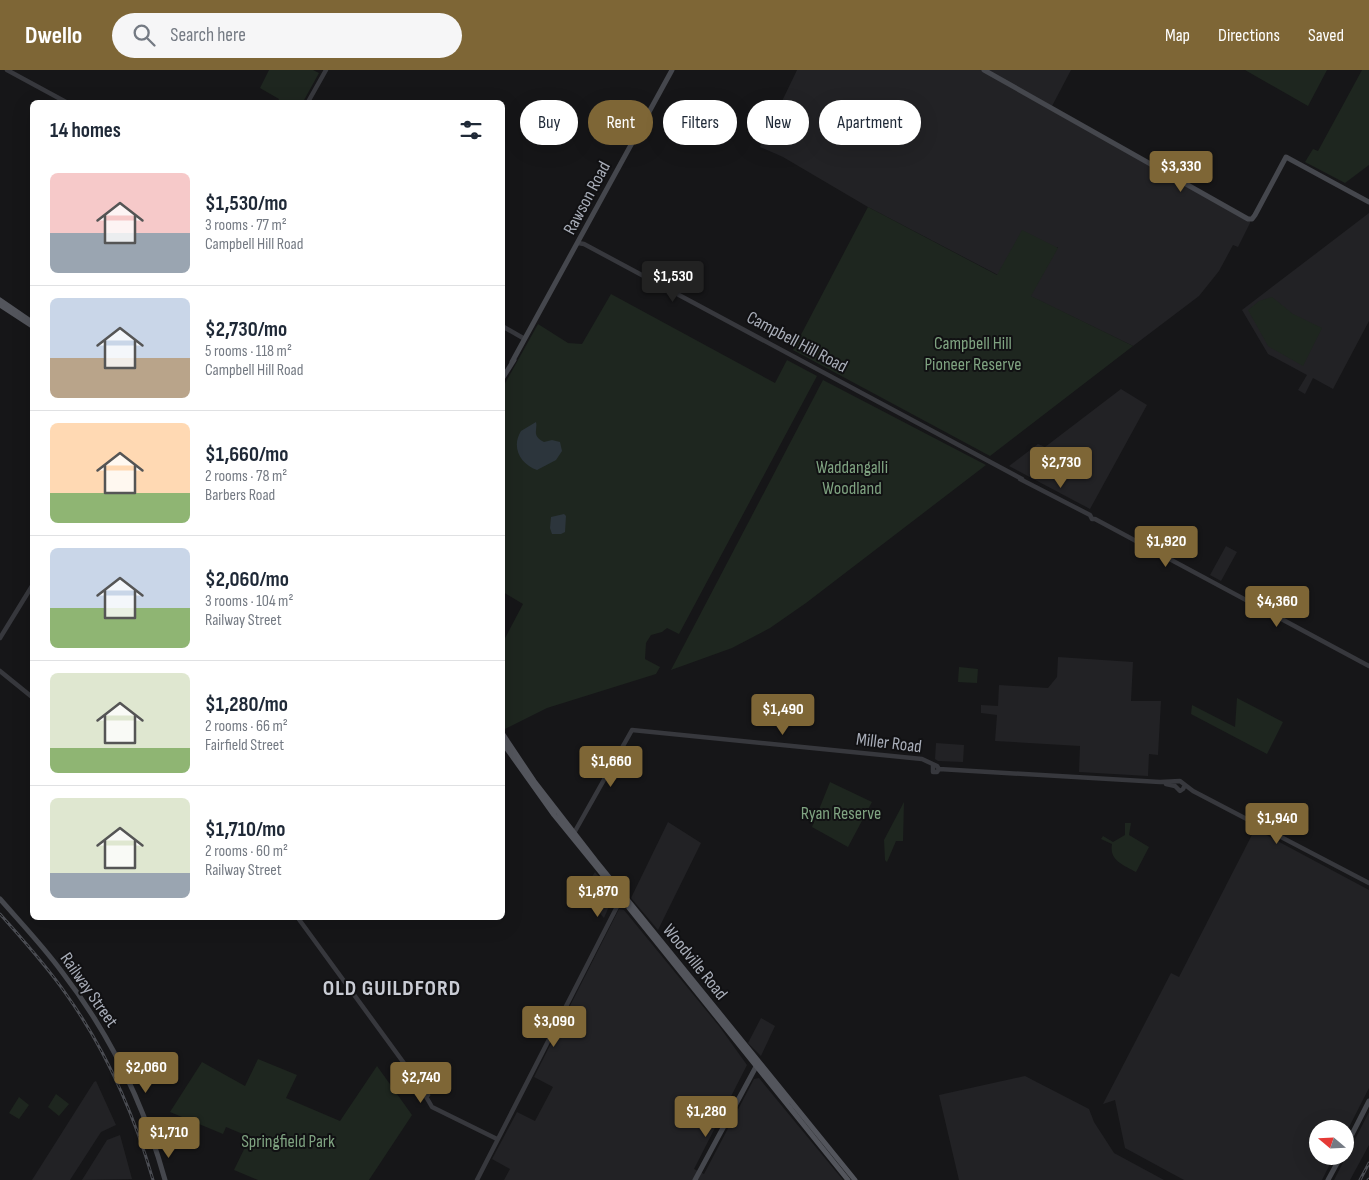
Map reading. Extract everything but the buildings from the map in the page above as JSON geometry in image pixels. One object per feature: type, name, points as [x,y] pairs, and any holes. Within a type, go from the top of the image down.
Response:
[{"type":"main road","name":"Rawson Road","points":[[512,362],[523,338],[578,243],[672,70]]},
{"type":"main road","points":[[984,70],[1250,219],[1255,215],[1286,157],[1369,202]]},
{"type":"main road","points":[[0,300],[30,321]]},
{"type":"main road","points":[[0,305],[30,325]]},
{"type":"main road","name":"Rawson Road","points":[[505,373],[519,352],[539,312]]},
{"type":"main road","points":[[519,352],[523,338],[535,323]]},
{"type":"main road","name":"Woodville Road","points":[[505,741],[621,896]]},
{"type":"main road","name":"Woodville Road","points":[[505,741],[554,815],[757,1064],[848,1180]]},
{"type":"main road","name":"Railway Street","points":[[0,899],[42,947],[87,1007],[116,1054],[141,1106],[155,1143],[165,1180]]},
{"type":"main road","points":[[695,1180],[757,1064]]},
{"type":"main road","name":"Woodville Road","points":[[757,1064],[855,1180]]},
{"type":"main road","points":[[1354,1131],[1369,1102]]},
{"type":"main road","points":[[1328,1180],[1336,1165]]},
{"type":"street","points":[[7,70],[62,100]]},
{"type":"street","points":[[309,100],[326,70]]},
{"type":"street","name":"Campbell Hill Road","points":[[578,243],[584,244],[1022,480],[1090,515],[1094,514],[1095,518],[1369,666]]},
{"type":"street","points":[[505,328],[523,338]]},
{"type":"street","points":[[0,638],[30,589]]},
{"type":"street","points":[[0,671],[30,695]]},
{"type":"street","name":"Miller Road","points":[[574,833],[632,730],[922,759],[933,766],[931,770],[934,773],[939,769],[1176,784]]},
{"type":"street","points":[[1184,787],[1178,791],[1176,784],[1182,781],[1184,787],[1369,882]]},
{"type":"street","points":[[476,1180],[621,896]]},
{"type":"street","points":[[299,920],[417,1081],[431,1106],[498,1139]]},
{"type":"shaded area","points":[[797,70],[1071,70],[1051,108],[1250,219],[1250,223],[1238,247],[1233,245],[1219,271],[1199,296],[1133,346],[1030,296],[1058,247],[998,275],[868,207],[783,157],[760,147],[761,145],[809,145],[809,100],[783,100]]},
{"type":"shaded area","points":[[1369,213],[1369,321],[1333,389],[1313,378],[1305,394],[1298,390],[1307,375],[1268,354],[1242,310]]},
{"type":"shaded area","points":[[1121,389],[1147,405],[1090,509],[1009,466],[1038,444],[1045,447]]},
{"type":"shaded area","points":[[536,422],[536,435],[544,442],[552,440],[560,442],[562,451],[556,460],[537,470],[526,464],[517,449],[518,437],[521,431]]},
{"type":"shaded area","points":[[564,514],[566,516],[565,532],[552,534],[550,528],[551,517]]},
{"type":"shaded area","points":[[1226,546],[1237,552],[1221,581],[1210,575]]},
{"type":"shaded area","points":[[1058,657],[1133,662],[1131,701],[1161,701],[1158,755],[1149,754],[1148,776],[1079,772],[1080,746],[995,741],[997,715],[981,713],[981,705],[998,706],[999,685],[1048,688],[1057,677]]},
{"type":"shaded area","points":[[936,743],[964,745],[963,762],[938,761],[935,759]]},
{"type":"shaded area","points":[[668,822],[701,843],[658,930],[631,898]]},
{"type":"shaded area","points":[[1255,829],[1369,890],[1369,1088],[1353,1120],[1309,1120],[1309,1165],[1330,1165],[1322,1180],[1184,1180],[1125,1148],[1115,1100],[1103,1104],[1171,973],[1179,977]]},
{"type":"shaded area","points":[[595,872],[614,895],[604,918],[588,900],[592,892],[586,886]]},
{"type":"shaded area","points":[[619,909],[624,910],[719,1026],[747,1065],[694,1169],[704,1174],[754,1079],[759,1078],[843,1180],[504,1180],[510,1169],[492,1159],[517,1112],[535,1121],[553,1087],[534,1077]]},
{"type":"shaded area","points":[[761,1018],[775,1026],[761,1056],[748,1043]]},
{"type":"shaded area","points":[[1025,1076],[1089,1109],[1094,1122],[1114,1153],[1164,1180],[959,1180],[939,1095]]},
{"type":"shaded area","points":[[96,1081],[116,1125],[101,1132],[70,1180],[32,1180],[94,1082]]},
{"type":"shaded area","points":[[1369,1112],[1369,1145],[1350,1180],[1334,1180],[1342,1165],[1354,1165],[1354,1141]]},
{"type":"shaded area","points":[[120,1135],[132,1179],[82,1180],[107,1140]]},
{"type":"green space","points":[[269,70],[313,70],[319,73],[304,100],[279,100],[260,88]]},
{"type":"green space","points":[[1245,70],[1327,70],[1308,106]]},
{"type":"green space","points":[[1362,70],[1369,70],[1369,165],[1345,183],[1305,162],[1313,149],[1318,151]]},
{"type":"green space","name":"Campbell Hill Pioneer Reserve","points":[[868,207],[997,275],[1022,230],[1058,248],[1031,296],[1133,346],[990,456],[793,350]]},
{"type":"green space","points":[[611,294],[775,383],[787,360],[817,376],[679,634],[667,628],[662,632],[651,635],[646,643],[645,659],[660,667],[656,674],[547,708],[505,729],[505,638],[523,604],[505,593],[505,383],[538,324],[568,343],[582,344]]},
{"type":"green space","points":[[1272,297],[1293,314],[1322,328],[1303,366],[1268,346],[1248,310],[1259,301]]},
{"type":"green space","name":"Waddangalli Woodland","points":[[823,380],[986,465],[806,603],[770,628],[732,648],[671,670]]},
{"type":"green space","points":[[959,667],[978,669],[977,683],[958,682]]},
{"type":"green space","points":[[1237,698],[1283,722],[1267,754],[1191,714],[1192,705],[1235,727]]},
{"type":"green space","name":"Ryan Reserve","points":[[830,782],[872,802],[848,847],[812,827]]},
{"type":"green space","points":[[904,802],[903,841],[896,841],[887,862],[885,860],[884,840]]},
{"type":"green space","points":[[1125,823],[1131,823],[1129,835],[1149,847],[1136,872],[1118,862],[1113,855],[1112,844],[1101,839],[1103,836],[1113,842],[1125,835]]},
{"type":"green space","name":"Springfield Park","points":[[258,1059],[297,1075],[286,1098],[340,1121],[377,1066],[412,1115],[369,1180],[258,1180],[234,1170],[250,1137],[226,1127],[223,1134],[170,1112],[202,1062],[245,1086]]},
{"type":"green space","points":[[56,1094],[69,1104],[59,1116],[48,1107]]},
{"type":"green space","points":[[19,1097],[29,1105],[19,1119],[9,1113]]},
{"type":"railway","points":[[0,914],[50,973],[94,1037],[128,1107],[153,1180]]},
{"type":"railway","points":[[1360,1180],[1369,1163]]},
{"type":"district","name":"OLD GUILDFORD","points":[[392,988]]}]
